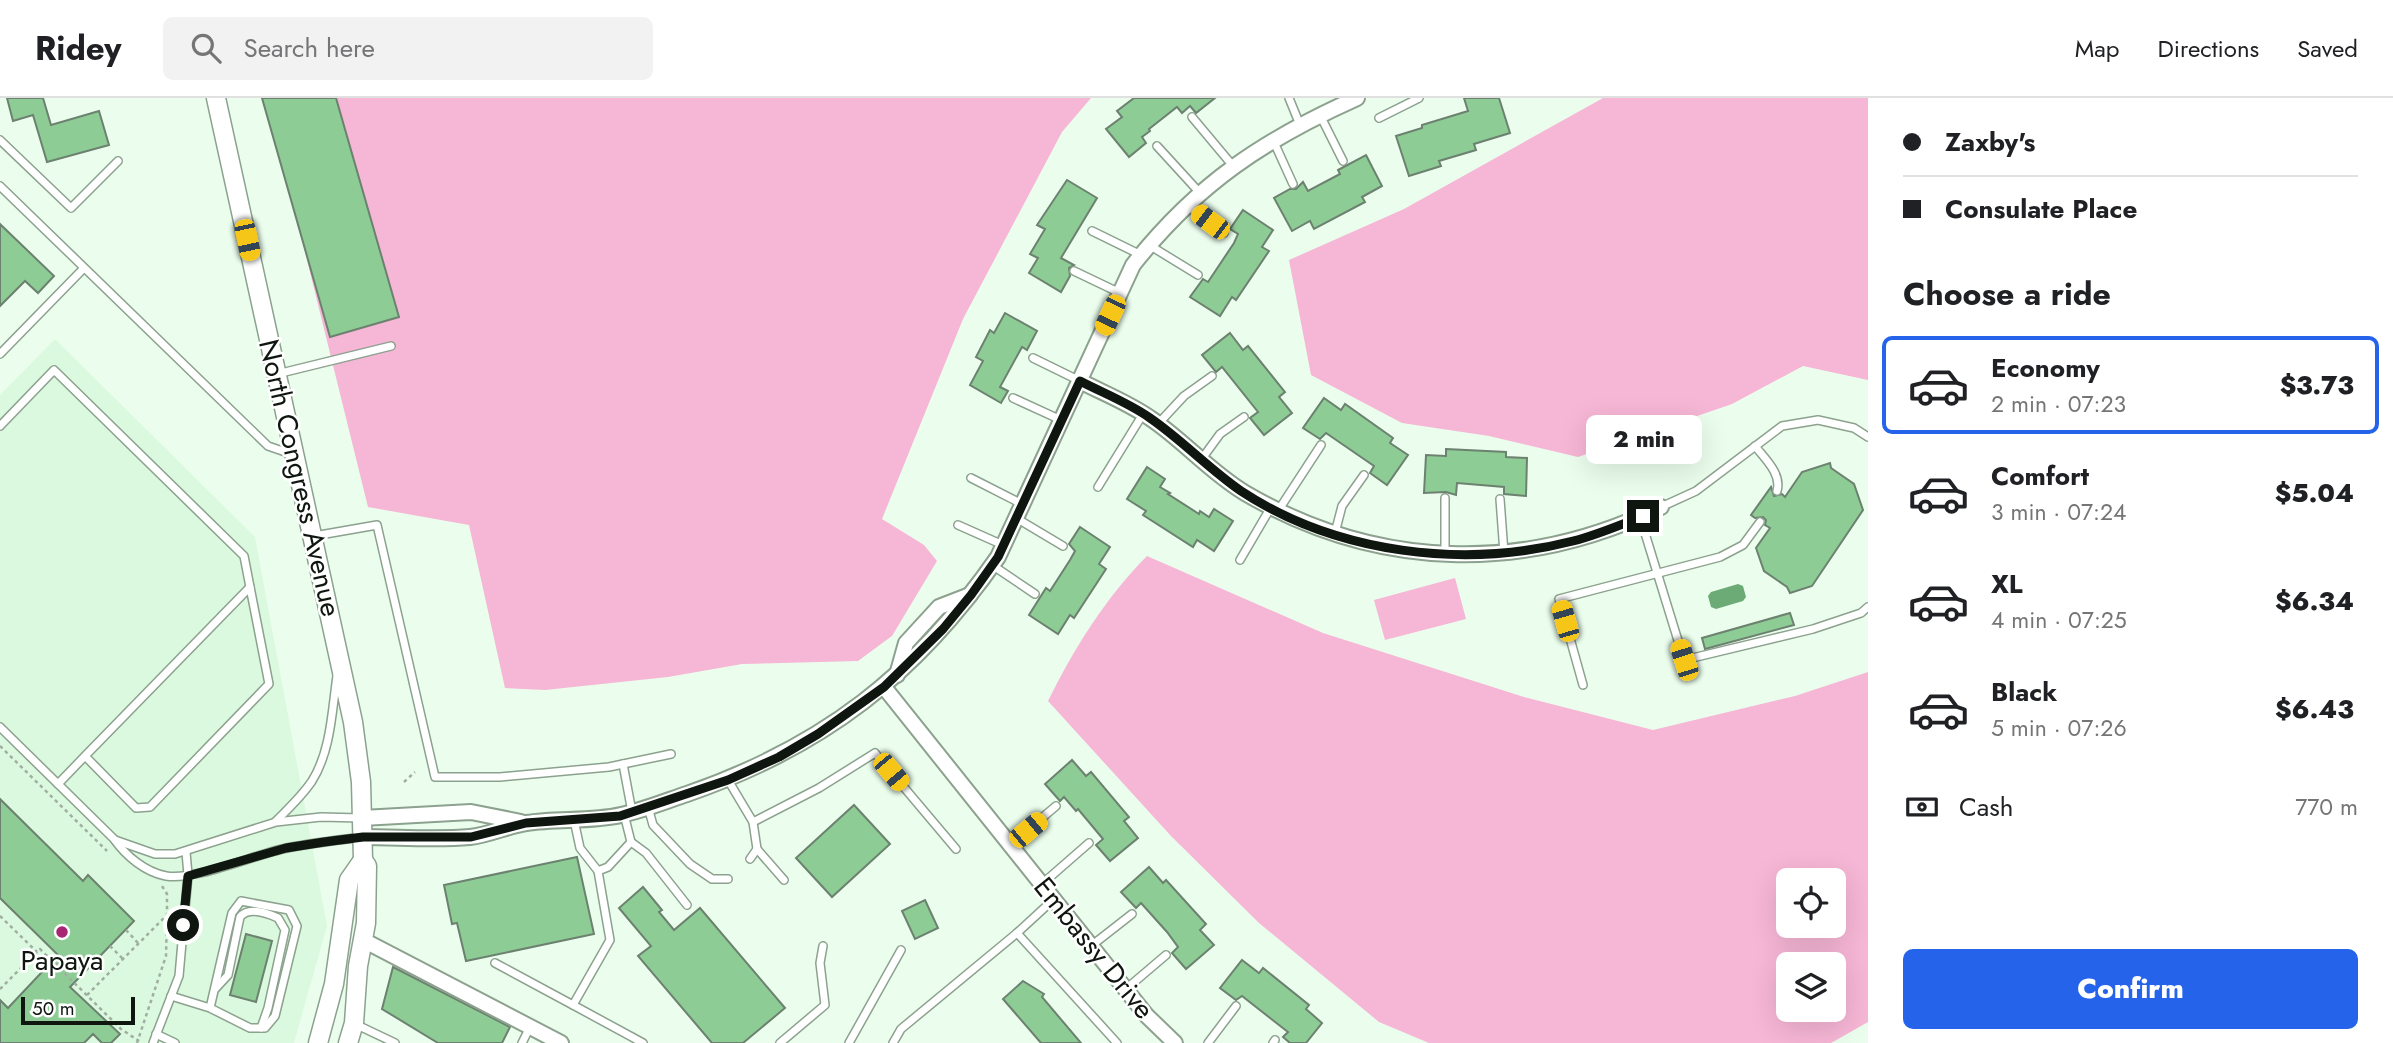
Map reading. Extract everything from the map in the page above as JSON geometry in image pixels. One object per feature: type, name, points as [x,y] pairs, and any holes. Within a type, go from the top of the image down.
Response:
[{"type":"street","name":"North Congress Avenue","points":[[216,98],[354,722],[361,782],[363,860],[367,866],[366,923],[354,1023],[348,1043]]},
{"type":"street","points":[[363,837],[471,837],[526,823],[628,813],[648,807],[728,780],[779,757],[818,734],[897,675],[919,667],[961,621],[971,595],[1003,545],[1133,265],[1187,205],[1233,166],[1273,139],[1320,115],[1340,101],[1357,98]]},
{"type":"street","points":[[1080,381],[1143,414],[1242,491],[1274,509],[1335,534],[1388,548],[1445,554],[1504,554],[1575,541],[1661,507]]},
{"type":"street","points":[[897,675],[906,643],[939,607],[971,595]]},
{"type":"street","name":"Embassy Drive","points":[[884,687],[1147,1016],[1174,1043]]},
{"type":"street","points":[[362,818],[471,812],[526,823]]},
{"type":"street","name":"North Congress Avenue","points":[[318,1043],[334,984],[349,880],[363,860]]},
{"type":"street","points":[[363,940],[561,1043]]},
{"type":"lane","points":[[1289,98],[1300,125]]},
{"type":"lane","points":[[1379,118],[1419,98]]},
{"type":"lane","points":[[1320,115],[1343,161]]},
{"type":"lane","points":[[1192,117],[1233,166]]},
{"type":"lane","points":[[1273,139],[1293,184]]},
{"type":"lane","points":[[0,140],[71,208],[118,161]]},
{"type":"lane","points":[[1157,146],[1200,193]]},
{"type":"lane","points":[[0,186],[268,446],[295,456]]},
{"type":"lane","points":[[1187,205],[1224,233]]},
{"type":"lane","points":[[1092,231],[1145,250],[1198,275]]},
{"type":"lane","points":[[0,354],[83,269]]},
{"type":"lane","points":[[1074,271],[1120,293]]},
{"type":"lane","points":[[276,374],[391,346]]},
{"type":"lane","points":[[1033,358],[1080,381]]},
{"type":"lane","points":[[0,426],[54,370],[244,556],[270,684],[150,807],[136,808],[85,756]]},
{"type":"lane","points":[[1158,424],[1184,396],[1212,376]]},
{"type":"lane","points":[[1013,398],[1061,420]]},
{"type":"lane","points":[[1098,487],[1143,414]]},
{"type":"lane","points":[[1201,460],[1220,434],[1244,417]]},
{"type":"lane","points":[[1661,507],[1696,491],[1782,426],[1818,420],[1854,428],[1868,437]]},
{"type":"lane","points":[[1240,560],[1321,445]]},
{"type":"lane","points":[[1755,446],[1775,472],[1779,485],[1777,491]]},
{"type":"lane","points":[[1335,534],[1342,506],[1364,475]]},
{"type":"lane","points":[[971,478],[1022,504]]},
{"type":"lane","points":[[1445,554],[1446,498]]},
{"type":"lane","points":[[1500,499],[1504,554]]},
{"type":"lane","points":[[1640,517],[1684,660],[1813,629],[1861,613],[1868,607]]},
{"type":"lane","points":[[1016,518],[1063,545]]},
{"type":"lane","points":[[1583,685],[1559,599],[1720,557],[1743,545],[1760,522]]},
{"type":"lane","points":[[314,536],[377,525],[435,777],[500,776],[623,764],[671,754]]},
{"type":"lane","points":[[958,526],[1003,545]]},
{"type":"lane","points":[[992,565],[1035,594]]},
{"type":"lane","points":[[58,784],[250,587]]},
{"type":"lane","points":[[276,822],[299,799],[314,778],[326,751],[340,659]]},
{"type":"lane","points":[[0,727],[114,839],[125,855],[167,876],[188,876],[286,848],[363,837]]},
{"type":"lane","points":[[753,822],[820,788],[875,753],[956,849]]},
{"type":"lane","points":[[623,764],[631,842],[646,853],[687,905]]},
{"type":"lane","points":[[728,780],[753,822],[757,849],[784,880]]},
{"type":"lane","points":[[1010,845],[1056,806]]},
{"type":"lane","points":[[648,807],[653,825],[690,864],[712,879],[728,879]]},
{"type":"lane","points":[[114,839],[155,854],[175,854],[276,822],[321,817],[362,818]]},
{"type":"lane","points":[[573,1005],[610,940],[598,871],[580,848],[574,819]]},
{"type":"lane","points":[[598,871],[608,867],[631,842]]},
{"type":"lane","points":[[1042,884],[1089,843]]},
{"type":"lane","points":[[750,859],[757,849]]},
{"type":"lane","points":[[153,1043],[179,976],[188,876],[186,852]]},
{"type":"lane","points":[[893,1043],[901,1029],[1054,899]]},
{"type":"lane","points":[[171,996],[210,1008],[250,1028],[265,1028],[275,1016],[297,926],[289,910],[241,901],[236,905],[210,1008]]},
{"type":"lane","points":[[214,989],[228,975],[240,917],[250,911],[278,918],[285,930],[261,1028]]},
{"type":"lane","points":[[1091,946],[1132,914]]},
{"type":"lane","points":[[1017,933],[1117,1043]]},
{"type":"lane","points":[[779,1043],[825,1005],[820,963],[823,946]]},
{"type":"lane","points":[[849,1043],[901,950]]},
{"type":"lane","points":[[1126,989],[1166,954]]},
{"type":"lane","points":[[495,963],[643,1043]]},
{"type":"lane","points":[[1208,1043],[1236,1006]]},
{"type":"lane","points":[[354,1023],[395,1043]]},
{"type":"lane","points":[[522,1043],[530,1027]]},
{"type":"lane","points":[[156,1034],[175,1043]]},
{"type":"lane","points":[[374,1043],[377,1034]]},
{"type":"path","points":[[0,746],[113,857]]},
{"type":"path","points":[[404,782],[415,772]]},
{"type":"path","points":[[0,989],[40,949],[121,1029],[138,1042],[166,956],[167,894],[158,882]]},
{"type":"path","points":[[87,995],[167,915]]},
{"type":"path","points":[[0,916],[37,952]]},
{"type":"path","points":[[126,930],[138,943]]},
{"type":"path","points":[[110,946],[123,958]]},
{"type":"shaded area","points":[[267,98],[1091,98],[1062,132],[963,319],[882,519],[924,545],[937,561],[892,636],[858,661],[742,664],[668,677],[545,690],[505,688],[469,525],[368,507]]},
{"type":"shaded area","points":[[1603,98],[1868,98],[1868,380],[1803,366],[1732,404],[1578,457],[1489,436],[1402,423],[1311,375],[1289,260],[1404,209]]},
{"type":"shaded area","points":[[55,339],[255,537],[327,926],[294,1043],[0,1043],[0,395]]},
{"type":"shaded area","points":[[1147,556],[1323,633],[1524,697],[1653,730],[1795,696],[1868,672],[1868,1022],[1831,1043],[1429,1043],[1379,1022],[1259,923],[1171,836],[1048,701],[1068,663],[1118,589]]},
{"type":"shaded area","points":[[1455,578],[1466,619],[1385,640],[1374,600]]},
{"type":"shaded area","points":[[1738,584],[1743,586],[1746,597],[1743,601],[1716,609],[1711,607],[1708,596],[1711,592]]},
{"type":"building","points":[[7,98],[43,98],[51,125],[99,111],[109,145],[47,162],[33,115],[13,121]]},
{"type":"building","points":[[262,98],[336,98],[399,317],[330,337]]},
{"type":"building","points":[[1134,98],[1215,98],[1196,113],[1190,106],[1182,113],[1177,107],[1149,129],[1142,137],[1146,143],[1129,157],[1106,129],[1122,117],[1117,111]]},
{"type":"building","points":[[1464,98],[1499,98],[1510,133],[1474,144],[1476,150],[1439,161],[1441,166],[1409,176],[1396,136],[1468,111]]},
{"type":"building","points":[[1366,155],[1382,186],[1362,197],[1365,202],[1314,229],[1310,221],[1292,231],[1274,198],[1290,189],[1296,189],[1303,182],[1308,191],[1340,174],[1338,170]]},
{"type":"building","points":[[1067,180],[1097,198],[1061,258],[1074,265],[1069,268],[1070,276],[1061,292],[1029,273],[1038,258],[1030,254],[1045,229],[1037,225]]},
{"type":"building","points":[[1243,210],[1273,230],[1262,247],[1269,251],[1236,300],[1232,297],[1220,316],[1190,297],[1203,279],[1208,282],[1234,243],[1238,234],[1230,229]]},
{"type":"building","points":[[0,224],[54,276],[38,293],[25,281],[0,306]]},
{"type":"building","points":[[1005,313],[1037,331],[1027,350],[1022,347],[1000,387],[1008,391],[1001,403],[970,385],[983,361],[976,357],[990,330],[994,333]]},
{"type":"building","points":[[1230,333],[1243,350],[1248,346],[1285,392],[1279,397],[1292,413],[1264,435],[1250,418],[1258,412],[1222,367],[1216,372],[1202,355]]},
{"type":"building","points":[[1324,398],[1341,410],[1345,404],[1393,438],[1390,443],[1408,455],[1387,485],[1370,473],[1374,466],[1326,433],[1320,439],[1303,428]]},
{"type":"building","points":[[1446,449],[1506,452],[1506,457],[1527,458],[1526,496],[1504,494],[1504,487],[1457,483],[1456,495],[1446,492],[1424,493],[1426,455],[1446,456]]},
{"type":"building","points":[[1830,463],[1831,468],[1854,484],[1863,510],[1812,586],[1790,593],[1787,587],[1764,571],[1756,548],[1770,528],[1765,525],[1766,520],[1763,517],[1755,518],[1751,515],[1771,487],[1774,496],[1782,494],[1785,497],[1802,472]]},
{"type":"building","points":[[1147,467],[1165,479],[1160,487],[1199,514],[1200,511],[1209,517],[1214,509],[1233,521],[1214,551],[1197,540],[1193,547],[1143,515],[1146,511],[1127,499]]},
{"type":"building","points":[[1080,527],[1110,547],[1099,564],[1106,569],[1074,618],[1070,615],[1058,634],[1029,615],[1046,588],[1050,591],[1070,560],[1075,551],[1069,544]]},
{"type":"building","points":[[1790,613],[1794,625],[1705,649],[1702,638]]},
{"type":"building","points":[[1072,760],[1086,776],[1091,772],[1129,817],[1124,821],[1138,838],[1110,861],[1096,845],[1103,839],[1078,809],[1076,811],[1064,797],[1060,801],[1045,784]]},
{"type":"building","points":[[0,799],[83,881],[88,875],[134,921],[70,987],[120,1034],[111,1043],[102,1043],[93,1034],[84,1043],[0,1043],[0,1000],[8,1008],[58,955],[0,898]]},
{"type":"building","points":[[854,805],[890,844],[832,897],[796,858]]},
{"type":"building","points":[[577,857],[594,934],[466,961],[457,923],[452,924],[444,885]]},
{"type":"building","points":[[1149,867],[1163,883],[1166,880],[1206,924],[1200,930],[1214,945],[1186,969],[1172,953],[1178,947],[1167,932],[1141,903],[1136,908],[1121,892]]},
{"type":"building","points":[[643,887],[674,930],[700,908],[785,1008],[743,1043],[712,1043],[638,956],[651,946],[619,908]]},
{"type":"building","points":[[925,900],[938,928],[915,939],[902,911]]},
{"type":"building","points":[[246,934],[272,941],[256,1002],[230,995]]},
{"type":"building","points":[[1242,960],[1259,973],[1263,968],[1309,1005],[1306,1009],[1322,1023],[1306,1043],[1290,1043],[1283,1037],[1288,1032],[1242,996],[1236,1000],[1220,988]]},
{"type":"building","points":[[393,967],[510,1027],[502,1043],[438,1043],[382,1009]]},
{"type":"building","points":[[1023,981],[1044,994],[1042,997],[1081,1043],[1041,1043],[1003,999]]},
{"type":"place","name":"Papaya","points":[[62,932]]},
{"type":"route","points":[[183,925],[188,876],[286,848],[324,842],[363,837],[471,837],[526,823],[620,816],[728,780],[779,757],[818,734],[856,709],[912,662],[971,595],[998,557],[1080,381],[1150,417],[1242,491],[1278,511],[1345,538],[1431,554],[1504,554],[1575,541],[1643,516]]}]
